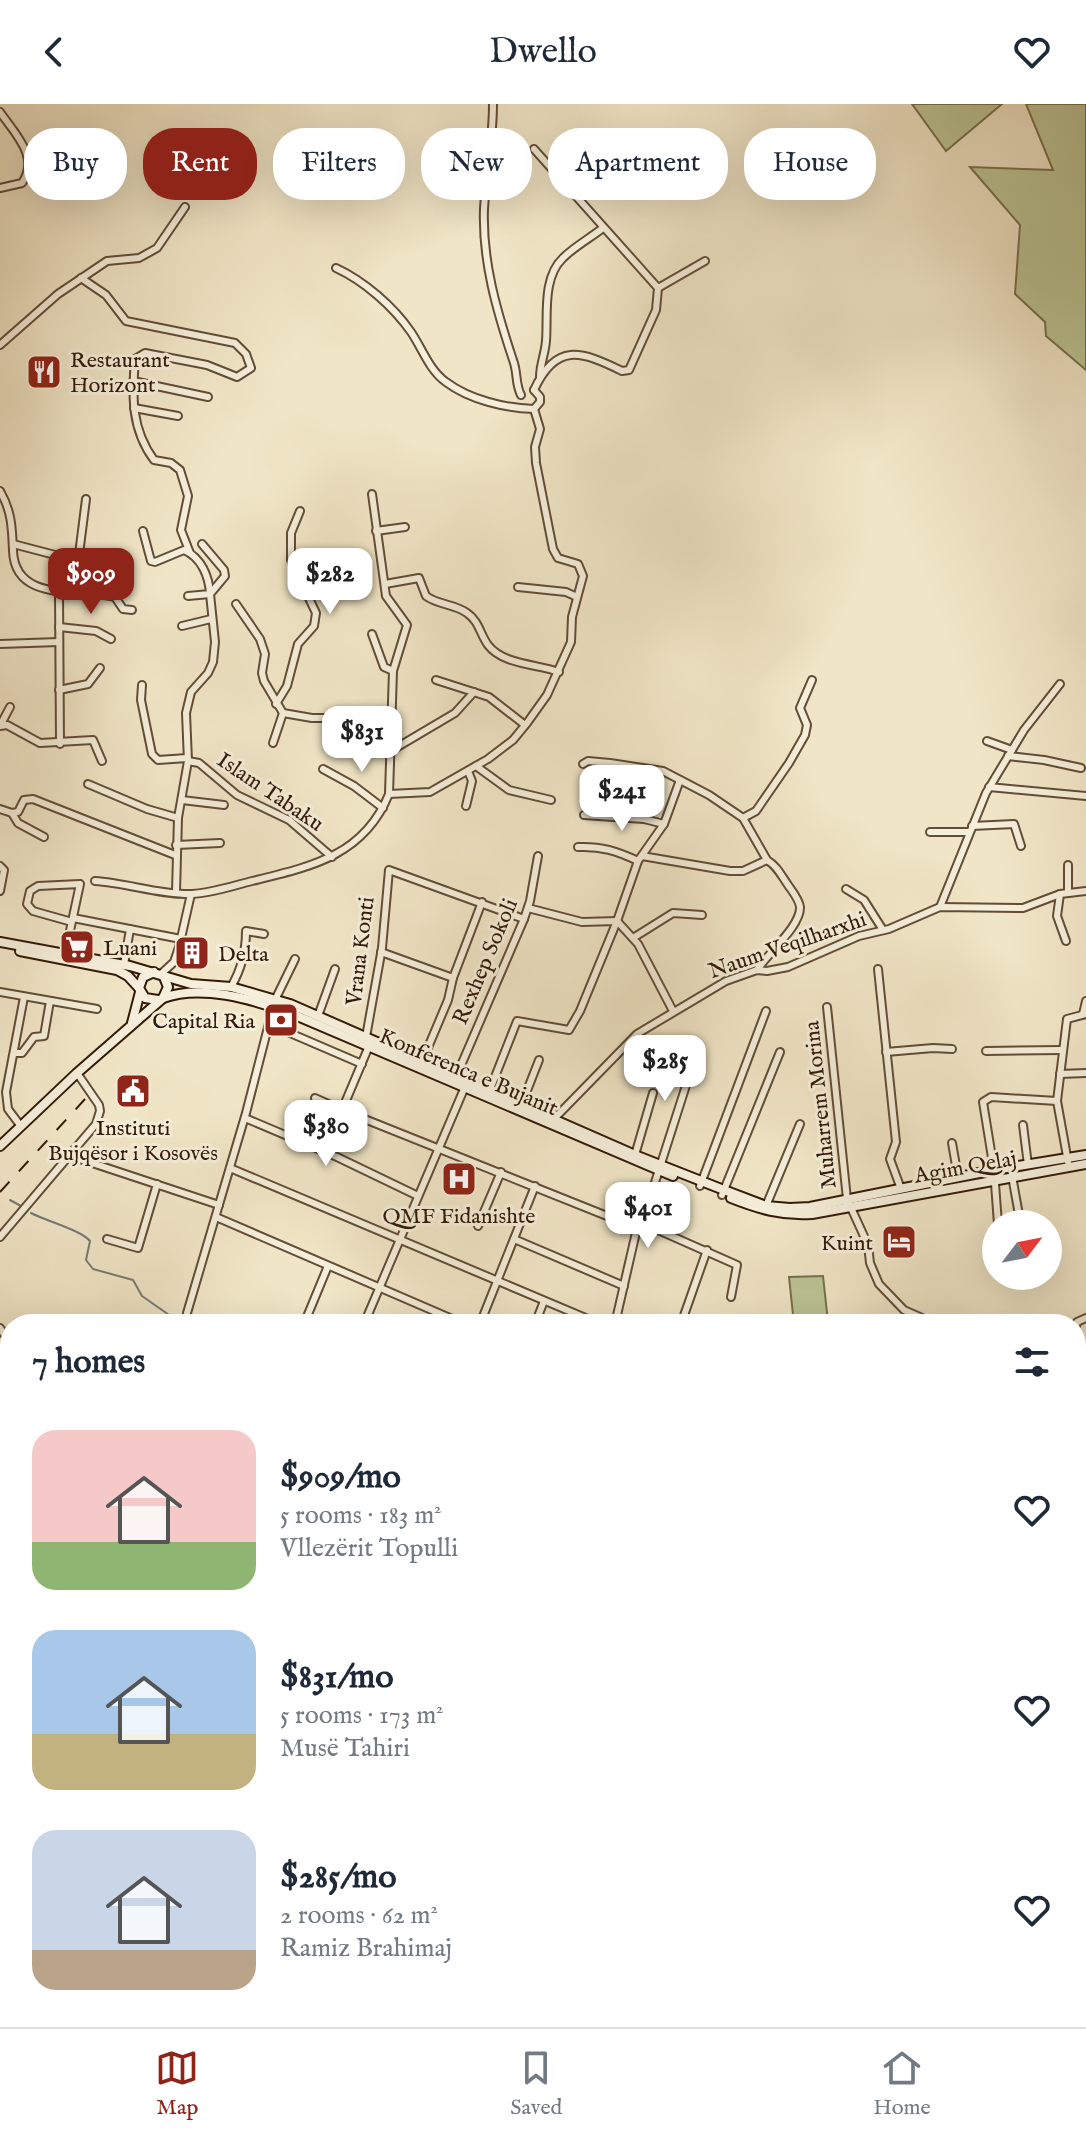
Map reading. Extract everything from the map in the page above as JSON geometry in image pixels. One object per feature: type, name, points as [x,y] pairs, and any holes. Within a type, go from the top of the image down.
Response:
[{"type":"main road","name":"Konferenca e Bujanit","points":[[0,945],[124,965],[191,984],[231,987],[420,1066],[464,1089],[661,1168]]},
{"type":"main road","points":[[0,945],[117,970],[134,980],[148,1000],[161,999]]},
{"type":"main road","points":[[0,1146],[161,999],[168,987],[160,974],[143,977],[132,1024]]},
{"type":"main road","name":"Konferenca e Bujanit","points":[[161,999],[185,992],[274,1003],[318,1016],[368,1044]]},
{"type":"main road","name":"Konferenca e Bujanit","points":[[420,1066],[456,1077],[551,1122],[764,1212],[790,1216],[848,1202]]},
{"type":"main road","name":"Agim Qelaj","points":[[994,1175],[1012,1176],[1086,1155]]},
{"type":"main road","name":"Agim Qelaj","points":[[848,1202],[994,1175],[1028,1165],[1086,1164]]},
{"type":"main road","name":"Agim Qelaj","points":[[903,1192],[958,1177],[971,1179]]},
{"type":"main road","name":"Konferenca e Bujanit","points":[[723,1193],[766,1206],[802,1208],[848,1202]]},
{"type":"street","points":[[493,104],[492,155],[484,208],[485,242],[497,306],[524,407]]},
{"type":"street","points":[[0,112],[28,154],[30,163],[22,183],[0,188]]},
{"type":"street","points":[[534,149],[658,288],[656,310],[629,370],[622,371],[579,353],[566,354],[549,363],[534,390]]},
{"type":"street","points":[[0,345],[58,294],[107,261],[139,258],[157,248],[185,207]]},
{"type":"street","points":[[540,377],[553,272],[562,259],[603,228]]},
{"type":"street","points":[[658,288],[705,261]]},
{"type":"street","points":[[336,268],[365,285],[403,323],[434,371],[445,382],[492,404],[534,409]]},
{"type":"street","points":[[81,278],[106,295],[126,321],[235,343],[246,354],[251,368],[237,377],[207,365],[145,353],[135,359],[132,398],[143,444],[154,460],[171,463],[180,470],[188,496],[181,530],[190,553],[209,577],[215,642],[213,662],[208,673],[191,692],[186,713],[188,759],[178,818],[176,892]]},
{"type":"street","points":[[133,381],[208,397]]},
{"type":"street","points":[[521,395],[527,390],[534,390],[540,397],[534,409]]},
{"type":"street","points":[[134,408],[178,416]]},
{"type":"street","points":[[389,794],[430,792],[513,740],[539,709],[571,642],[572,617],[582,585],[582,569],[578,564],[558,558],[553,549],[536,463],[535,447],[540,429],[534,409]]},
{"type":"street","points":[[0,491],[11,516],[16,568],[23,580],[59,592],[115,597],[123,609],[132,610]]},
{"type":"street","points":[[95,881],[191,894],[306,869],[348,848],[383,808],[389,794],[393,671],[407,625],[386,596],[372,494]]},
{"type":"street","points":[[72,592],[86,499]]},
{"type":"street","points":[[276,704],[287,686],[298,644],[314,626],[316,613],[291,560],[291,533],[300,511]]},
{"type":"street","points":[[376,531],[405,527]]},
{"type":"street","points":[[143,531],[151,561],[184,550],[190,553]]},
{"type":"street","points":[[13,544],[78,561]]},
{"type":"street","points":[[188,596],[210,594],[225,573],[202,544]]},
{"type":"street","points":[[385,584],[419,578],[424,592],[432,600],[469,614],[489,646],[515,661],[559,672]]},
{"type":"street","points":[[518,587],[566,592],[577,597]]},
{"type":"street","points":[[59,592],[60,744]]},
{"type":"street","points":[[236,604],[260,639],[265,654],[262,677],[283,713],[312,718],[358,718],[390,733]]},
{"type":"street","points":[[182,626],[211,619]]},
{"type":"street","points":[[59,627],[96,631],[111,639]]},
{"type":"street","points":[[372,634],[384,667],[393,671]]},
{"type":"street","points":[[0,644],[59,642]]},
{"type":"street","points":[[59,690],[88,684],[100,668]]},
{"type":"street","points":[[436,680],[499,702],[525,725]]},
{"type":"street","points":[[743,818],[756,811],[805,735],[807,725],[800,708],[812,680]]},
{"type":"street","points":[[1060,684],[989,787],[940,907],[1023,908],[1064,893],[1086,891]]},
{"type":"street","name":"Islam Tabaku","points":[[142,685],[144,718],[155,758],[188,759],[199,763],[237,795],[289,820],[332,857]]},
{"type":"street","points":[[389,752],[455,713],[474,692]]},
{"type":"street","points":[[0,726],[10,707]]},
{"type":"street","points":[[273,743],[283,713]]},
{"type":"street","points":[[0,726],[7,725],[40,743],[93,740],[102,761]]},
{"type":"street","points":[[987,741],[1010,753],[1081,768]]},
{"type":"street","points":[[583,764],[588,761],[663,771],[743,818],[800,909],[792,930],[773,948],[757,970]]},
{"type":"street","points":[[476,766],[509,790],[551,800]]},
{"type":"street","points":[[323,769],[354,786],[383,808]]},
{"type":"street","points":[[466,806],[472,781],[468,771]]},
{"type":"street","points":[[489,1092],[517,1021],[569,1030],[607,946],[640,859],[664,824],[680,780]]},
{"type":"street","points":[[88,784],[147,809],[178,818]]},
{"type":"street","points":[[989,787],[1086,796]]},
{"type":"street","points":[[12,813],[21,809],[27,798],[33,799],[175,855]]},
{"type":"street","points":[[182,800],[224,805]]},
{"type":"street","points":[[0,809],[12,813],[18,823],[44,837]]},
{"type":"street","points":[[584,815],[644,819],[664,824]]},
{"type":"street","points":[[930,832],[1014,824],[1021,846]]},
{"type":"street","points":[[176,845],[220,843]]},
{"type":"street","points":[[578,847],[598,846],[640,859],[730,871],[743,871],[767,860]]},
{"type":"street","name":"Rexhep Sokoli","points":[[456,1077],[524,919],[538,856]]},
{"type":"street","points":[[1066,941],[1057,916],[1068,865]]},
{"type":"street","points":[[0,866],[4,870],[0,891]]},
{"type":"street","name":"Vrana Konti","points":[[342,1110],[368,1044],[389,870],[482,902]]},
{"type":"street","points":[[65,954],[72,920],[80,884],[38,886],[30,891],[27,904],[33,911],[72,920],[181,939]]},
{"type":"street","points":[[846,889],[864,900],[883,930]]},
{"type":"street","points":[[160,974],[174,962],[191,894]]},
{"type":"street","points":[[420,1066],[448,1000],[453,978],[482,902],[524,919]]},
{"type":"street","name":"Naum Veqilharxhi","points":[[551,1122],[637,1034],[726,981],[757,970],[788,967],[859,936],[883,930],[940,907]]},
{"type":"street","points":[[528,908],[582,922],[617,921],[633,938],[673,1011]]},
{"type":"street","points":[[633,938],[673,913],[702,915]]},
{"type":"street","points":[[124,965],[130,929]]},
{"type":"street","points":[[231,987],[246,948],[246,931],[264,934]]},
{"type":"street","points":[[381,952],[453,978]]},
{"type":"street","points":[[187,1313],[245,1118],[274,1003],[295,959]]},
{"type":"street","points":[[318,1016],[335,969]]},
{"type":"street","points":[[878,969],[896,1142],[890,1164],[903,1192]]},
{"type":"street","points":[[0,992],[97,1009]]},
{"type":"street","points":[[20,1125],[8,1109],[6,1092],[24,997]]},
{"type":"street","points":[[14,1053],[22,1053],[34,1037],[44,1036],[50,1001]]},
{"type":"street","points":[[1068,1162],[1057,1101],[1060,1074],[1067,1019],[1084,1014],[1086,1001]]},
{"type":"street","name":"Muharrem Morina","points":[[827,1007],[848,1202],[868,1245],[870,1263],[879,1284],[904,1310],[913,1314]]},
{"type":"street","points":[[702,1184],[766,1011]]},
{"type":"street","points":[[269,1024],[362,1064]]},
{"type":"street","points":[[617,1314],[640,1226],[698,1048]]},
{"type":"street","points":[[886,1052],[952,1049]]},
{"type":"street","points":[[986,1051],[1063,1050]]},
{"type":"street","points":[[723,1193],[780,1052]]},
{"type":"street","points":[[521,1106],[539,1060]]},
{"type":"street","points":[[0,1237],[96,1124],[99,1105],[77,1073]]},
{"type":"street","points":[[1060,1074],[1086,1073]]},
{"type":"street","points":[[368,1314],[464,1089]]},
{"type":"street","points":[[635,1155],[653,1093]]},
{"type":"street","points":[[997,1210],[983,1102],[991,1097],[1057,1101]]},
{"type":"street","points":[[315,1098],[535,1186],[707,1250],[737,1265],[731,1297]]},
{"type":"street","points":[[245,1118],[418,1196]]},
{"type":"street","points":[[766,1206],[800,1124]]},
{"type":"street","points":[[1023,1125],[1028,1165]]},
{"type":"street","name":"Agim Qelaj","points":[[952,1143],[958,1177]]},
{"type":"street","points":[[68,1155],[219,1205]]},
{"type":"street","points":[[230,1168],[576,1314]]},
{"type":"street","points":[[478,1226],[501,1172]]},
{"type":"street","points":[[1012,1176],[1018,1210]]},
{"type":"street","points":[[107,1239],[138,1248],[157,1184]]},
{"type":"street","points":[[484,1314],[535,1186]]},
{"type":"street","points":[[216,1217],[441,1314]]},
{"type":"street","points":[[514,1239],[624,1286]]},
{"type":"street","points":[[685,1314],[707,1250]]},
{"type":"street","points":[[308,1314],[328,1266]]},
{"type":"street","points":[[539,1314],[544,1301]]},
{"type":"green space","points":[[912,104],[1002,104],[946,151]]},
{"type":"green space","points":[[1026,104],[1086,104],[1086,370],[1046,336],[1045,322],[1015,294],[1020,225],[970,167],[1053,170]]},
{"type":"green space","points":[[823,1276],[827,1314],[793,1314],[789,1277]]},
{"type":"waterway","points":[[10,1200],[21,1206]]},
{"type":"waterway","points":[[31,1213],[85,1237],[90,1241],[86,1260],[93,1269],[133,1280],[142,1296],[168,1314]]},
{"type":"railway","points":[[0,1192],[86,1098]]},
{"type":"place","name":"Restaurant Horizont","points":[[44,372]]},
{"type":"place","name":"Luani","points":[[77,947]]},
{"type":"place","name":"Delta","points":[[192,953]]},
{"type":"place","name":"Capital Ria","points":[[281,1020]]},
{"type":"place","name":"Instituti Bujqësor i Kosovës","points":[[133,1091]]},
{"type":"place","name":"QMF Fidanishte","points":[[459,1179]]},
{"type":"place","name":"Kuint","points":[[899,1242]]}]
